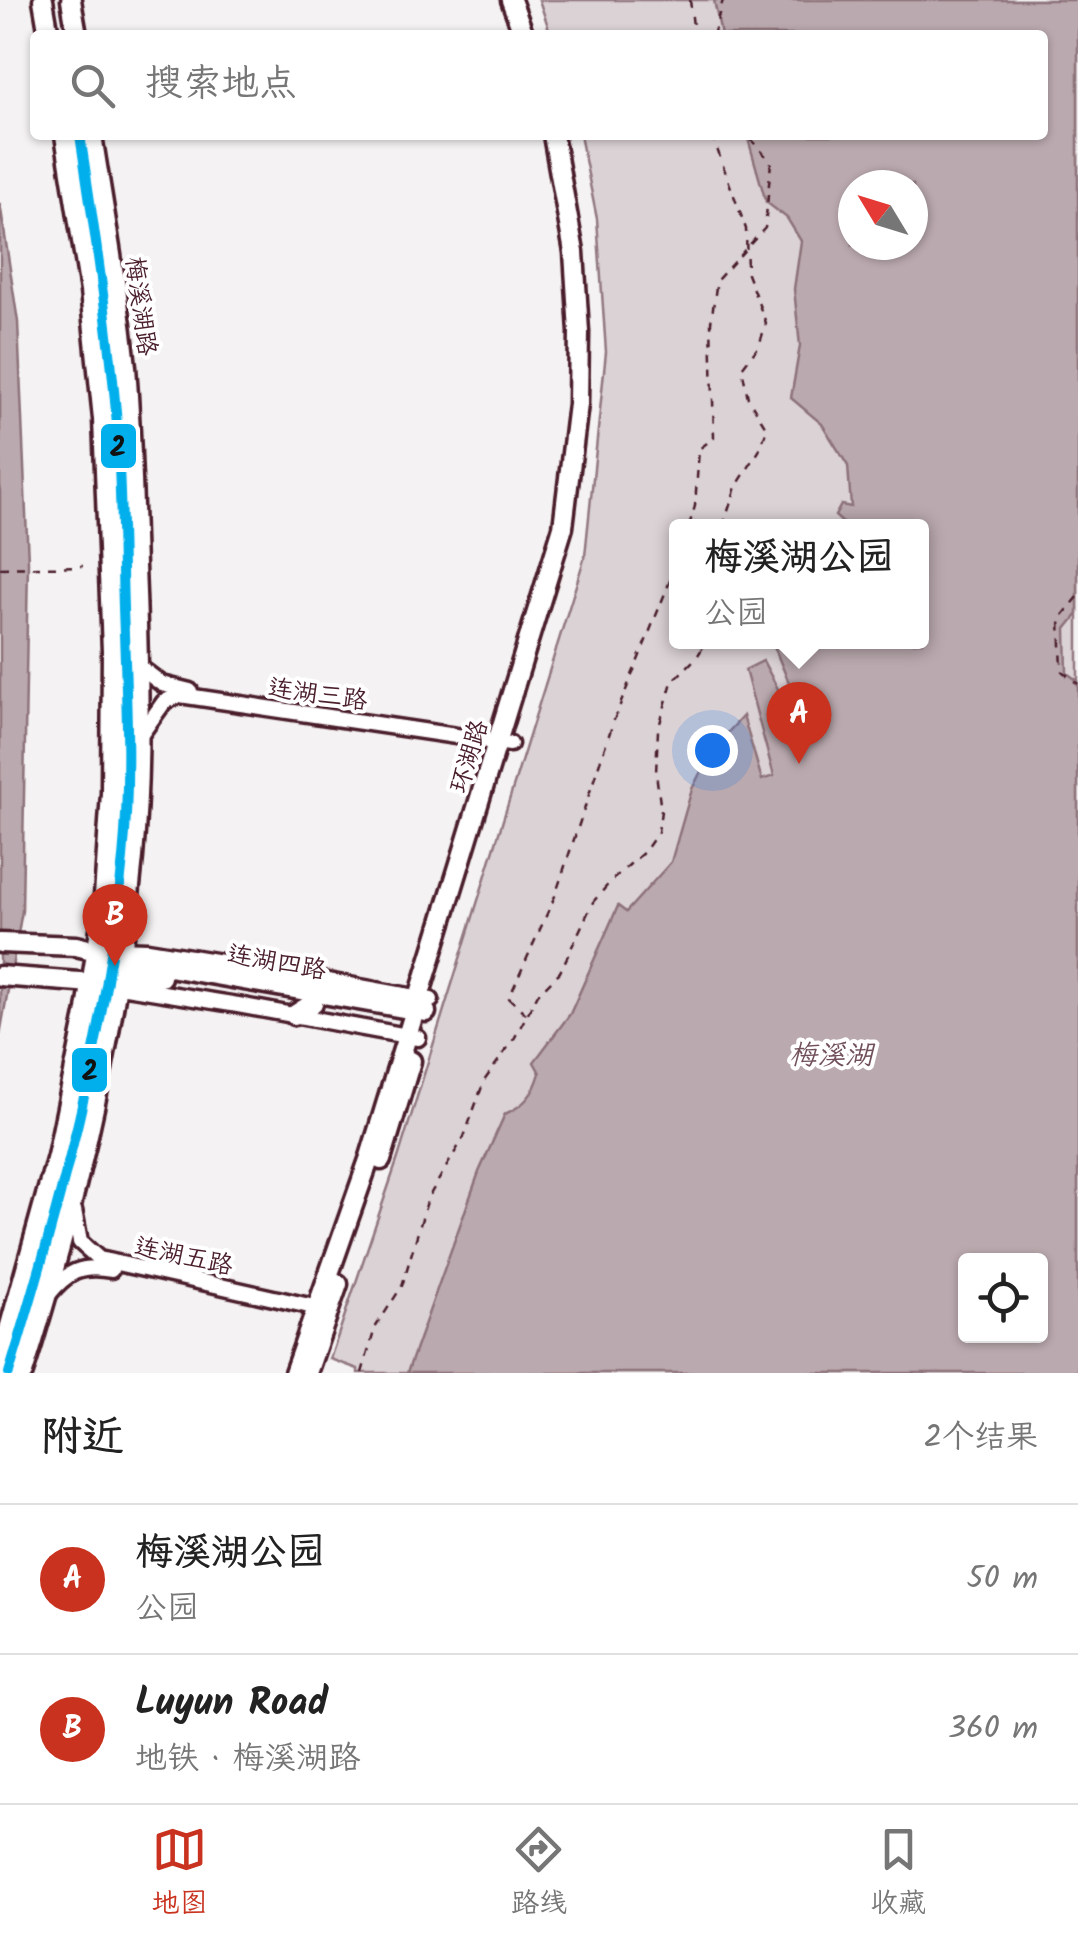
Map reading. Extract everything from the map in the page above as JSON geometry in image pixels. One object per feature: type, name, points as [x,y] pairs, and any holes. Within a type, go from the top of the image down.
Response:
[{"type":"main road","points":[[43,0],[48,30]]},
{"type":"main road","points":[[71,0],[76,30]]},
{"type":"main road","points":[[512,0],[522,30]]},
{"type":"main road","points":[[524,0],[534,30]]},
{"type":"main road","name":"梅溪湖路","points":[[0,1362],[57,1156],[92,983],[111,793],[112,651],[98,353],[66,140]]},
{"type":"main road","name":"梅溪湖路","points":[[22,1373],[73,1198],[93,1110],[133,860],[138,665],[126,365],[93,140]]},
{"type":"main road","name":"环湖路","points":[[506,740],[558,549],[570,487],[578,404],[576,270],[555,140]]},
{"type":"main road","name":"环湖路","points":[[294,1373],[322,1313],[385,1148],[419,1017],[568,555],[586,458],[591,343],[588,274],[565,140]]},
{"type":"main road","name":"连湖四路","points":[[0,943],[120,952],[146,963],[419,1017]]},
{"type":"main road","points":[[210,960],[230,978]]},
{"type":"main road","name":"连湖四路","points":[[0,976],[92,983],[116,982],[142,974],[313,1004],[419,1017]]},
{"type":"main road","points":[[294,1015],[313,1004]]},
{"type":"main road","name":"环湖路","points":[[306,1373],[322,1313]]},
{"type":"street","name":"连湖三路","points":[[138,665],[155,680],[180,689],[506,740]]},
{"type":"street","name":"连湖三路","points":[[138,737],[164,702],[180,695],[506,740]]},
{"type":"street","points":[[120,952],[210,960],[419,1017]]},
{"type":"street","points":[[116,982],[294,1015],[419,1017]]},
{"type":"street","name":"连湖五路","points":[[73,1198],[76,1233],[84,1248],[99,1259],[322,1313]]},
{"type":"street","name":"连湖五路","points":[[44,1299],[68,1274],[94,1266],[322,1313]]},
{"type":"path","points":[[690,0],[693,30]]},
{"type":"path","points":[[715,30],[723,0]]},
{"type":"path","points":[[714,140],[746,228],[747,274],[766,323],[759,346],[742,368],[748,398],[768,429],[736,487],[726,519]]},
{"type":"path","points":[[691,519],[696,506],[698,449],[714,438],[711,322],[718,280],[765,228],[770,162],[752,140]]},
{"type":"path","points":[[0,568],[83,566]]},
{"type":"path","points":[[527,1014],[510,998],[555,896],[614,720],[669,583]]},
{"type":"path","points":[[1078,597],[1060,619],[1062,671],[1078,684]]},
{"type":"path","points":[[362,1373],[375,1328],[402,1286],[428,1198],[464,1137],[484,1081],[514,1040],[538,994],[560,972],[593,902],[645,851],[658,832],[658,730],[672,682],[702,649]]},
{"type":"shaded area","name":"梅溪湖","points":[[539,0],[1078,0],[1078,1373],[358,1373],[358,1369],[330,1359],[398,1158],[585,556],[606,352],[597,219],[581,140],[1048,140],[1048,30],[549,30]]},
{"type":"water","name":"梅溪湖","points":[[714,0],[1078,0],[1078,614],[1066,629],[1067,673],[1078,681],[1078,1373],[407,1373],[479,1172],[505,1114],[523,1103],[535,1087],[540,1073],[534,1062],[570,1014],[618,906],[626,912],[671,862],[692,789],[712,750],[743,716],[762,780],[774,776],[745,670],[763,661],[784,700],[794,695],[775,649],[929,649],[929,519],[838,519],[835,516],[841,505],[851,507],[848,466],[822,424],[791,398],[800,346],[794,289],[801,241],[787,218],[766,202],[748,140],[1048,140],[1048,30],[720,30]]},
{"type":"water","points":[[0,203],[18,322],[28,562],[22,911],[0,1035]]},
{"type":"transit line","name":"2","points":[[9,1373],[63,1182],[93,1054],[116,923],[127,796],[118,436],[105,308],[81,140]]},
{"type":"place","name":"梅溪湖公园","points":[[799,764]]},
{"type":"place","name":"Luyun Road","points":[[115,966]]}]
